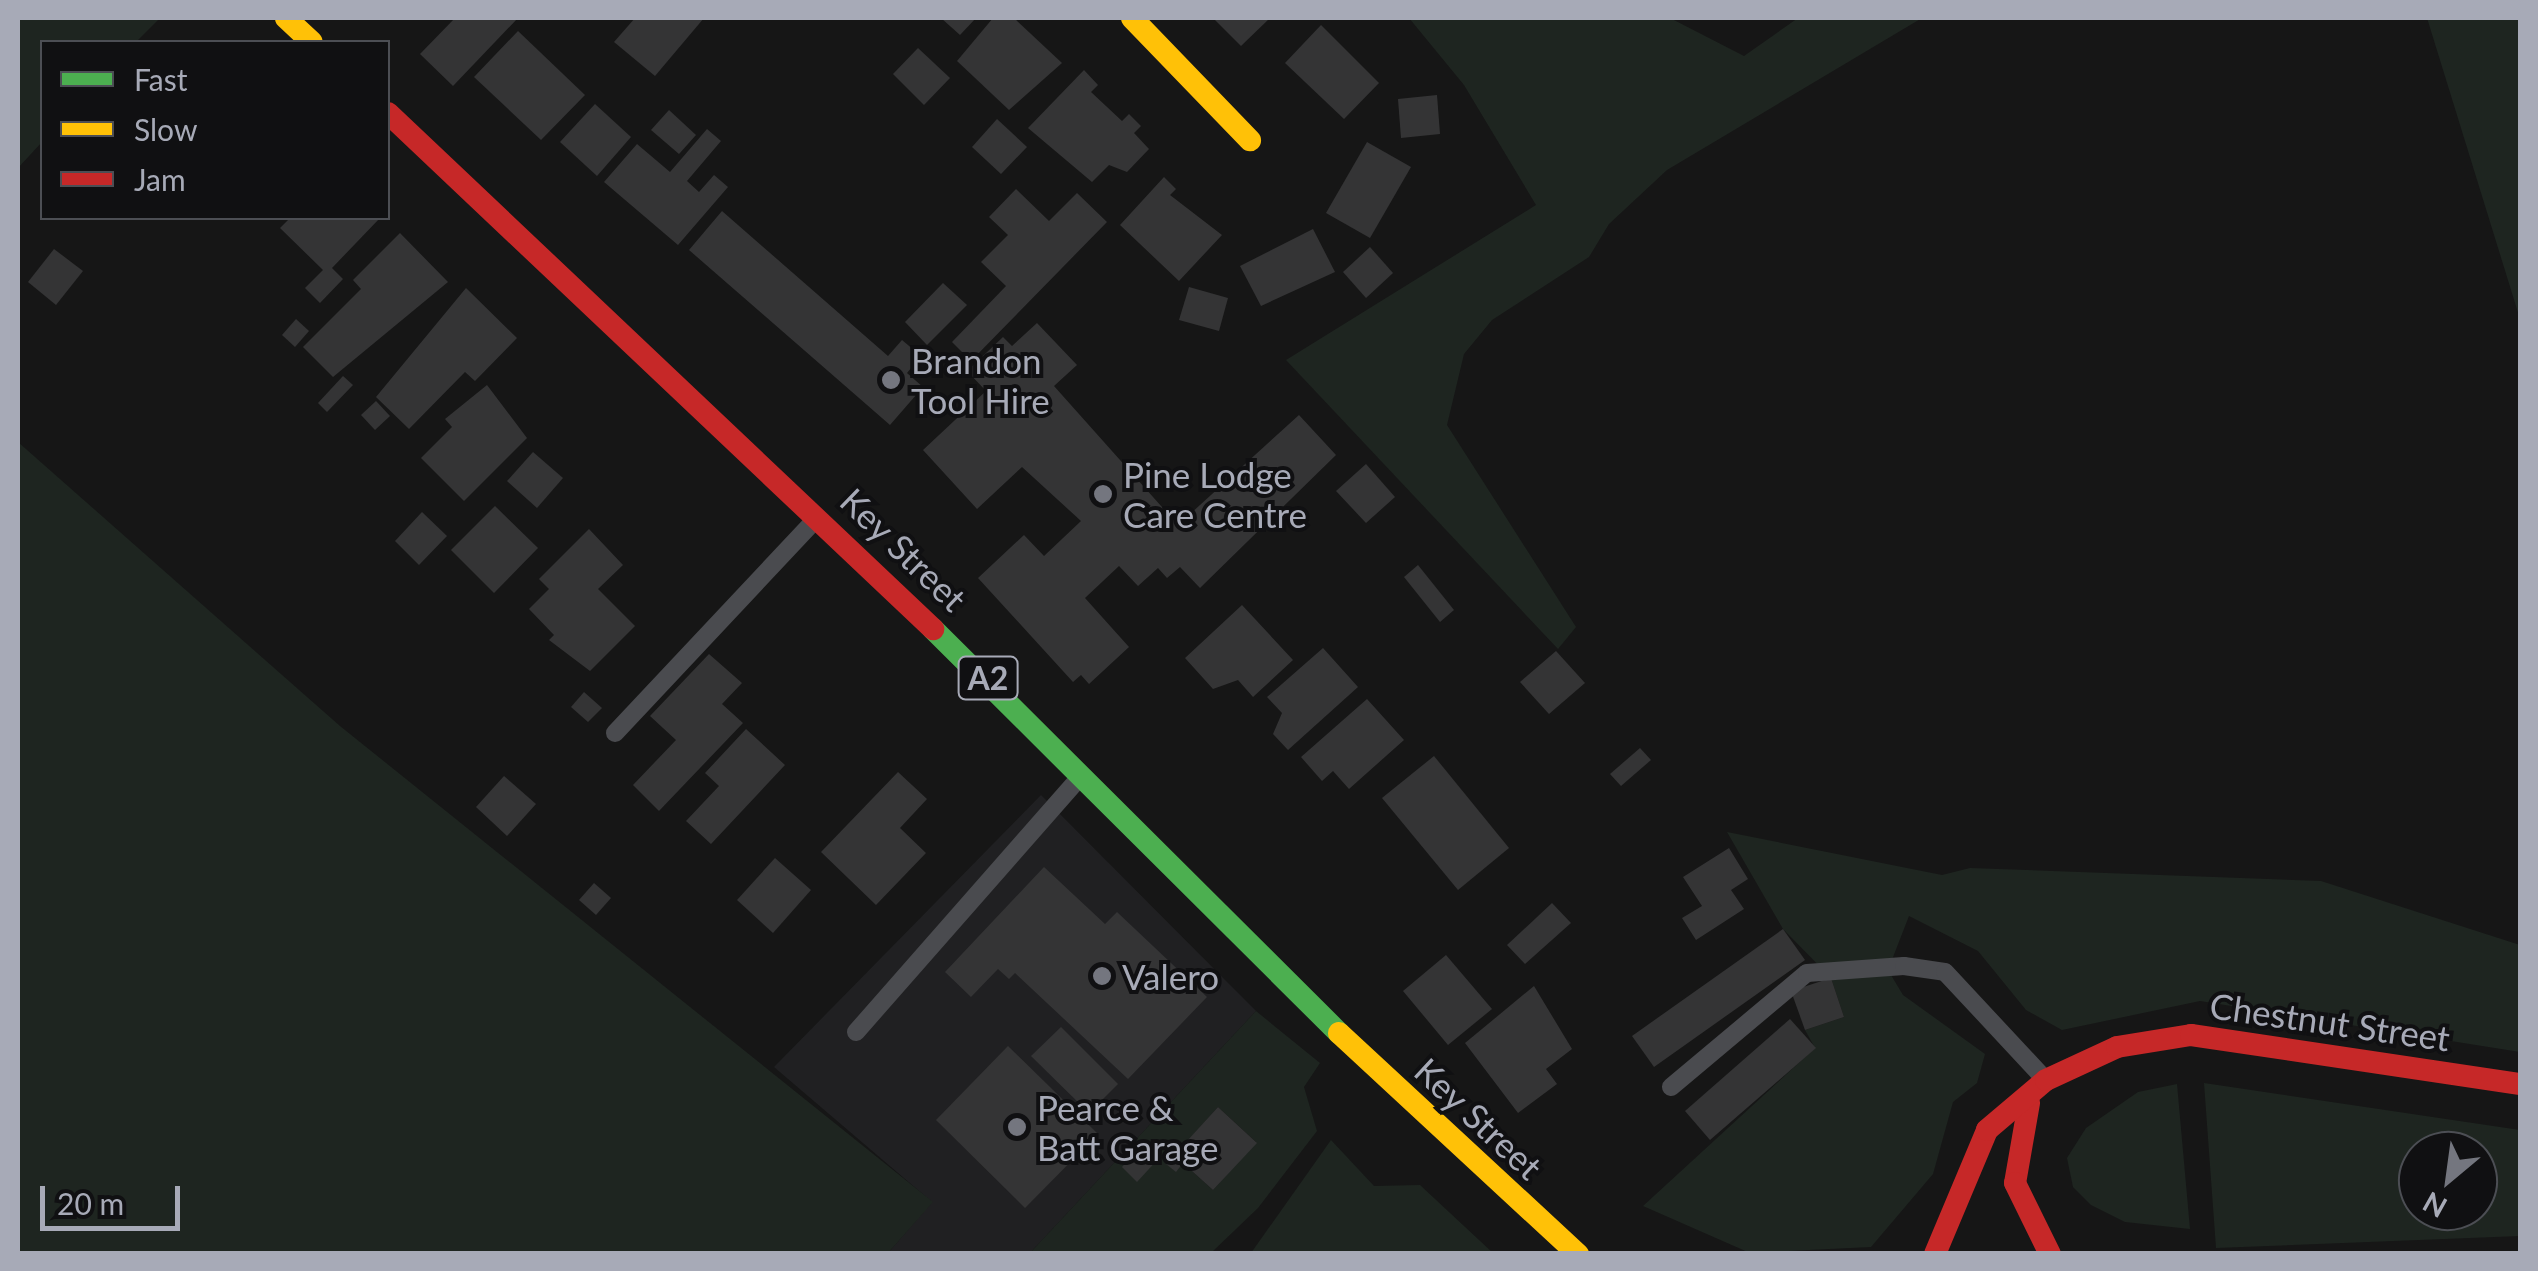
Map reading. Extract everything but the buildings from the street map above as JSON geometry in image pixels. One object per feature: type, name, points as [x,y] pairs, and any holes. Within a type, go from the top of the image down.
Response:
[{"type":"main road","points":[[286,18],[310,40]]},
{"type":"main road","points":[[1132,18],[1250,140]]},
{"type":"main road","name":"Key Street","points":[[390,115],[819,516],[1377,1070],[1578,1254]]},
{"type":"main road","name":"Chestnut Street","points":[[1935,1254],[1979,1141],[2029,1103],[2046,1080],[2117,1048],[2191,1035],[2520,1084]]},
{"type":"main road","name":"Chestnut Street","points":[[2029,1103],[2017,1193],[2050,1254]]},
{"type":"lane","points":[[614,732],[819,516]]},
{"type":"lane","points":[[856,1032],[1083,774]]},
{"type":"lane","points":[[1671,1086],[1807,973],[1904,966],[1945,972],[2046,1080]]},
{"type":"shaded area","points":[[18,18],[160,18],[138,40],[40,40],[40,144],[18,168]]},
{"type":"shaded area","points":[[1409,18],[1670,18],[1744,56],[1798,18],[1922,18],[1667,170],[1609,224],[1589,257],[1492,320],[1464,354],[1447,425],[1576,627],[1558,649],[1286,360],[1536,205],[1464,85]]},
{"type":"shaded area","points":[[2427,18],[2520,18],[2520,319]]},
{"type":"shaded area","points":[[18,442],[340,726],[933,1202],[888,1253],[18,1253]]},
{"type":"shaded area","points":[[1041,795],[1256,1011],[1030,1253],[888,1253],[932,1202],[774,1067]]},
{"type":"shaded area","points":[[1727,832],[1942,875],[1970,868],[2321,881],[2520,945],[2520,1052],[2200,1001],[2062,1030],[2026,1010],[1978,951],[1909,916],[1888,970],[1903,995],[1985,1054],[1977,1083],[1953,1102],[1933,1174],[1871,1247],[1750,1253],[1643,1206],[1815,1048],[1805,1030],[1844,1017],[1831,978],[1783,929]]},
{"type":"shaded area","points":[[1256,1011],[1320,1063],[1304,1087],[1317,1131],[1258,1208],[1211,1253],[1029,1254]],"holes":[[[1218,1107],[1256,1142],[1213,1190],[1183,1163],[1176,1171],[1167,1164]]]},
{"type":"shaded area","points":[[2204,1083],[2520,1130],[2520,1236],[2216,1248]]},
{"type":"shaded area","points":[[2177,1084],[2190,1229],[2125,1222],[2091,1205],[2073,1187],[2067,1158],[2086,1128],[2138,1092]]},
{"type":"shaded area","points":[[1331,1140],[1374,1186],[1420,1185],[1493,1253],[1251,1253]]},
{"type":"traffic: fast","points":[[933,629],[1339,1033]]},
{"type":"traffic: slow","points":[[286,18],[310,40]]},
{"type":"traffic: slow","points":[[1132,18],[1250,140]]},
{"type":"traffic: slow","points":[[1339,1033],[1578,1254]]},
{"type":"traffic: jam","points":[[390,115],[933,629]]},
{"type":"traffic: jam","points":[[1935,1254],[1987,1130],[2046,1080],[2117,1047],[2191,1035],[2520,1084]]},
{"type":"traffic: jam","points":[[2029,1103],[2015,1183],[2050,1254]]},
{"type":"place","name":"Brandon Tool Hire","points":[[891,380]]},
{"type":"place","name":"Pine Lodge Care Centre","points":[[1103,494]]},
{"type":"place","name":"Valero","points":[[1102,976]]},
{"type":"place","name":"Pearce & Batt Garage","points":[[1017,1127]]}]
